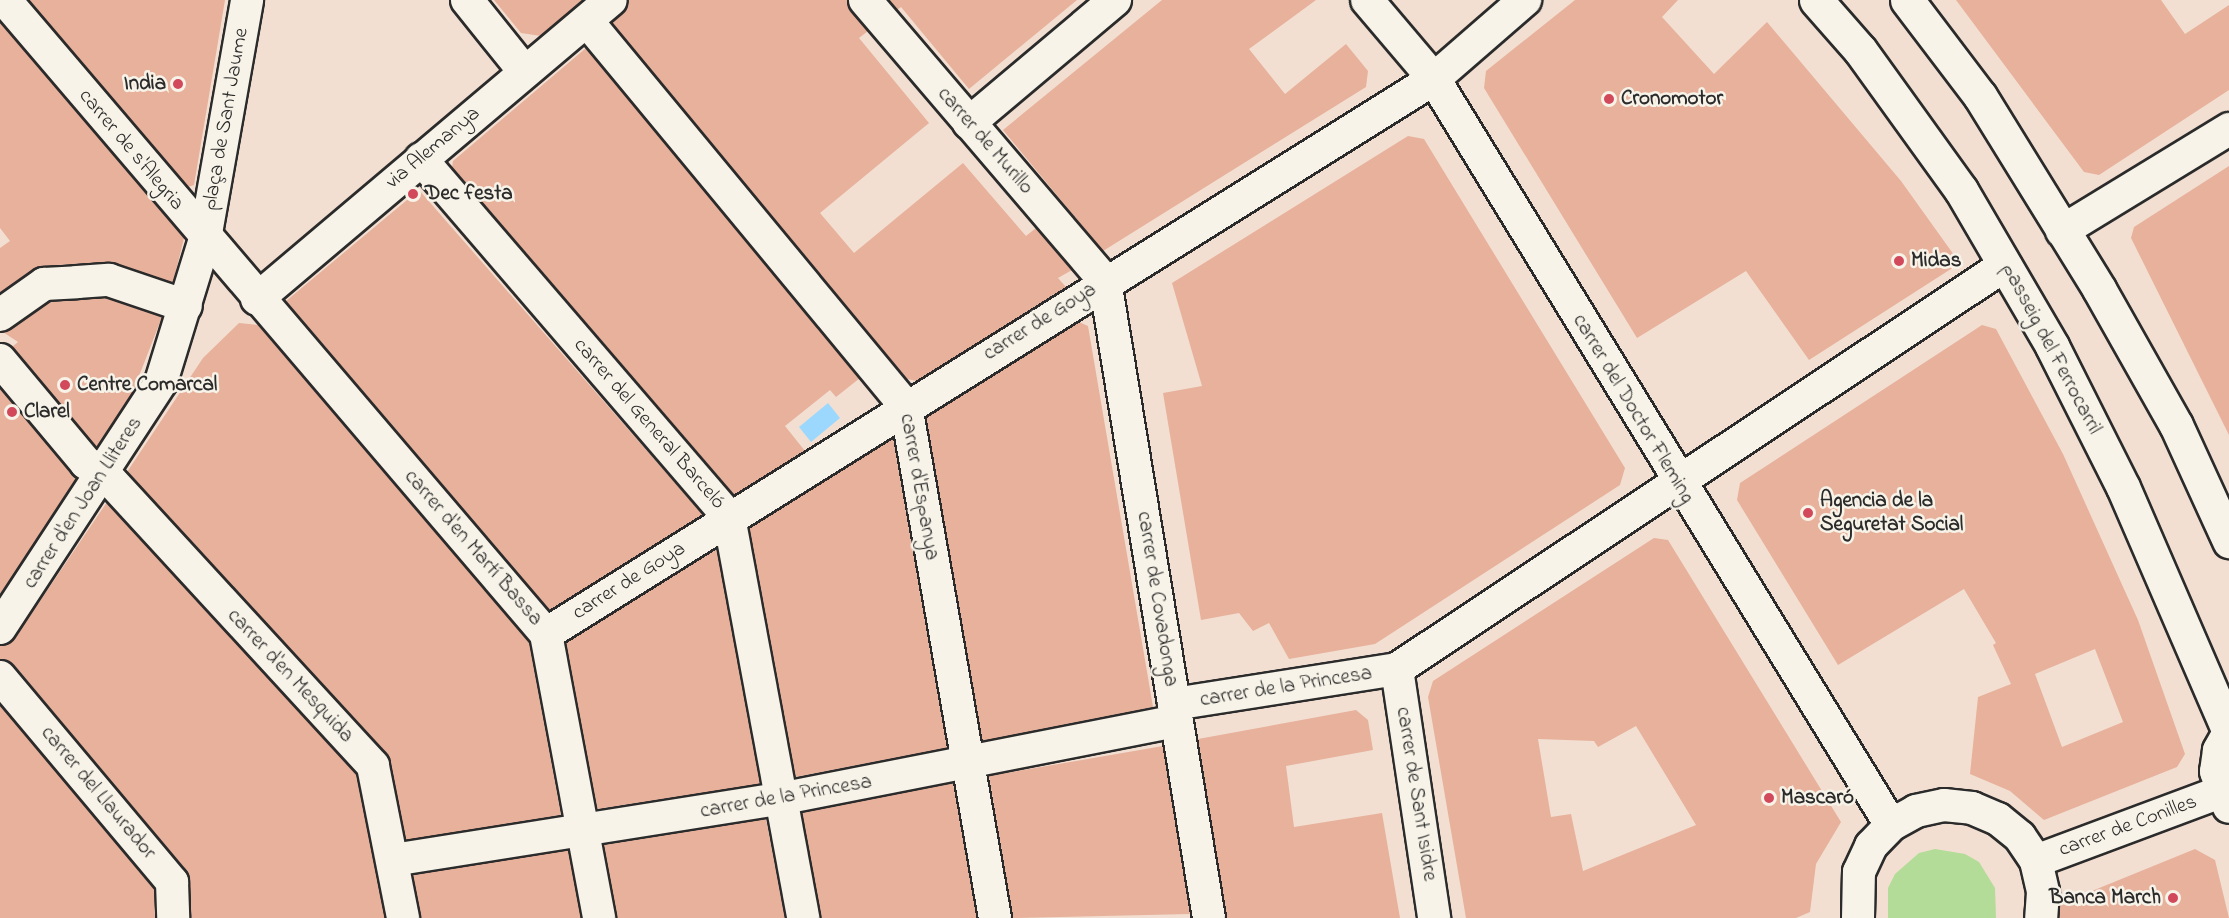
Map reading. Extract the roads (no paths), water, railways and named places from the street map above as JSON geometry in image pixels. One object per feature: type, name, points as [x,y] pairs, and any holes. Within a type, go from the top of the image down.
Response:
[{"type":"main road","name":"passeig del Ferrocarril","points":[[1816,0],[1860,50],[1961,190],[2005,265],[2123,486],[2229,732]]},
{"type":"main road","points":[[1906,0],[1980,96],[2062,231],[2176,425],[2229,541]]},
{"type":"main road","points":[[2225,799],[2219,750],[2229,732]]},
{"type":"street","name":"carrer de s'Alegria","points":[[5,0],[257,299]]},
{"type":"street","name":"plaça de Sant Jaume","points":[[206,238],[247,0]]},
{"type":"street","points":[[467,0],[524,71]]},
{"type":"street","name":"via Alemanya","points":[[257,299],[524,71],[611,0]]},
{"type":"street","name":"carrer de Murillo","points":[[866,0],[1105,281]]},
{"type":"street","points":[[969,123],[1115,0]]},
{"type":"street","name":"carrer del Doctor Fleming","points":[[1367,0],[1434,79],[1676,481],[1891,825]]},
{"type":"street","name":"carrer de Goya","points":[[546,634],[1105,281],[1434,79],[1525,0]]},
{"type":"street","name":"carrer d'Espanya","points":[[587,21],[906,406],[995,918]]},
{"type":"street","points":[[2062,231],[2229,129]]},
{"type":"street","name":"carrer del General Barceló","points":[[421,159],[729,517],[784,798],[804,918]]},
{"type":"street","name":"carrer d'en Joan Lliteres","points":[[0,628],[161,382],[206,238]]},
{"type":"street","points":[[1397,669],[1676,481],[2005,265]]},
{"type":"street","points":[[0,315],[44,284],[87,281],[109,280],[186,306]]},
{"type":"street","name":"carrer de Covadonga","points":[[1105,281],[1209,918]]},
{"type":"street","name":"carrer d'en Martí Bassa","points":[[257,299],[546,634],[585,831],[599,918]]},
{"type":"street","name":"carrer d'en Mesquida","points":[[0,360],[86,463],[103,472],[373,766],[403,918]]},
{"type":"street","name":"carrer de la Princesa","points":[[393,860],[784,798],[968,764],[1175,713],[1397,669]]},
{"type":"street","name":"carrer de Sant Isidre","points":[[1397,669],[1434,918]]},
{"type":"street","name":"carrer del Llaurador","points":[[0,677],[172,882],[173,918]]},
{"type":"street","name":"carrer de Conilles","points":[[2036,861],[2225,799]]},
{"type":"street","points":[[1858,918],[1859,872],[1871,846],[1891,825],[1916,811],[1944,805],[1972,808],[2005,825],[2036,861],[2043,892],[2041,918]]},
{"type":"water","points":[[828,403],[840,418],[811,442],[799,427]]},
{"type":"place","name":"India","points":[[178,84]]},
{"type":"place","name":"Cronomotor","points":[[1609,99]]},
{"type":"place","name":"Dec festa","points":[[413,194]]},
{"type":"place","name":"Midas","points":[[1899,261]]},
{"type":"place","name":"Centre Comarcal","points":[[65,385]]},
{"type":"place","name":"Clarel","points":[[12,412]]},
{"type":"place","name":"Agencia de la Seguretat Social","points":[[1808,513]]},
{"type":"place","name":"Mascaró","points":[[1769,798]]},
{"type":"place","name":"Banca March","points":[[2173,898]]}]
